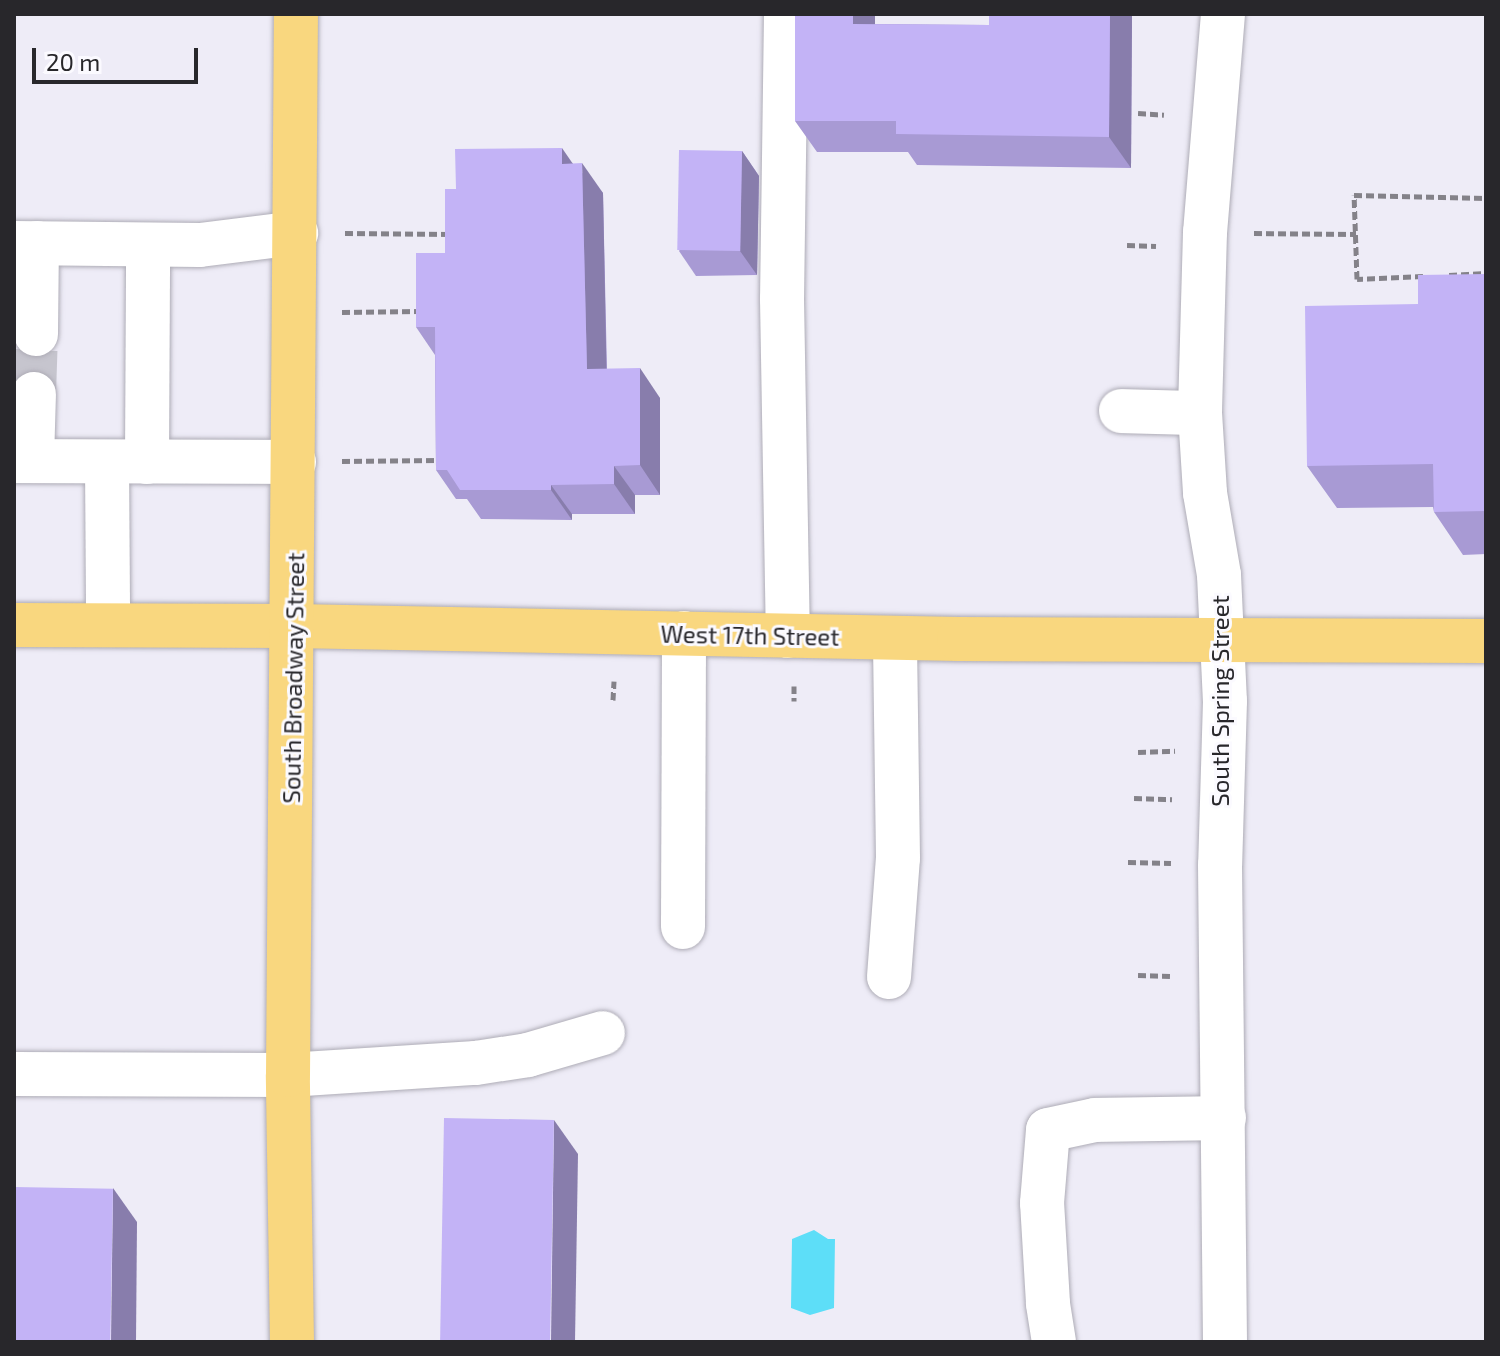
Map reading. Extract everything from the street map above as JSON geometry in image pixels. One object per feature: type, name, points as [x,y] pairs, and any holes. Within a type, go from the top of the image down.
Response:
[{"type":"main road","name":"South Broadway Street","points":[[292,1342],[288,1075],[294,626],[296,14]]},
{"type":"main road","name":"West 17th Street","points":[[14,625],[294,626],[895,638],[1486,641]]},
{"type":"street","points":[[786,14],[782,299],[788,636]]},
{"type":"street","name":"South Spring Street","points":[[1223,14],[1205,232],[1200,413],[1205,493],[1219,575],[1225,701],[1220,865],[1225,1342]]},
{"type":"street","points":[[36,334],[26,243],[200,245],[296,233]]},
{"type":"street","points":[[108,625],[148,245]]},
{"type":"street","points":[[34,394],[23,460],[294,462]]},
{"type":"street","points":[[1121,411],[1200,413]]},
{"type":"street","points":[[683,927],[684,633]]},
{"type":"street","points":[[889,977],[898,858],[895,638]]},
{"type":"street","points":[[14,1074],[288,1075],[476,1063],[528,1055],[603,1033]]},
{"type":"street","points":[[1054,1342],[1048,1303],[1042,1203],[1048,1130],[1095,1120],[1224,1118]]},
{"type":"path","points":[[1138,113],[1165,115]]},
{"type":"path","points":[[1429,276],[1357,279],[1354,195],[1486,198]]},
{"type":"path","points":[[296,233],[466,234]]},
{"type":"path","points":[[1291,234],[1356,234]]},
{"type":"path","points":[[1443,275],[1486,273]]},
{"type":"path","points":[[293,314],[423,311]]},
{"type":"path","points":[[294,462],[452,460]]},
{"type":"path","points":[[1138,752],[1158,751]]},
{"type":"path","points":[[1134,798],[1160,799]]},
{"type":"path","points":[[1128,862],[1158,862]]},
{"type":"path","points":[[1138,975],[1157,976]]},
{"type":"water","points":[[814,1230],[828,1239],[835,1239],[834,1308],[810,1315],[791,1308],[792,1239]]},
{"type":"building","points":[[795,14],[853,14],[853,24],[989,25],[989,14],[1110,14],[1109,137],[896,134],[896,121],[795,121]]},
{"type":"building","points":[[562,148],[562,164],[582,163],[587,369],[640,368],[640,465],[614,466],[614,484],[551,485],[551,490],[460,490],[447,470],[436,470],[435,327],[416,327],[416,253],[445,253],[445,189],[456,189],[455,149]]},
{"type":"building","points":[[679,150],[742,151],[740,251],[677,250]]},
{"type":"building","points":[[1486,274],[1486,511],[1434,512],[1433,464],[1307,466],[1305,306],[1418,304],[1418,275]]},
{"type":"building","points":[[444,1118],[554,1120],[550,1342],[440,1342]]},
{"type":"building","points":[[14,1187],[113,1189],[110,1342],[14,1342]]},
{"type":"tunnel","points":[[34,394],[36,334]]}]
